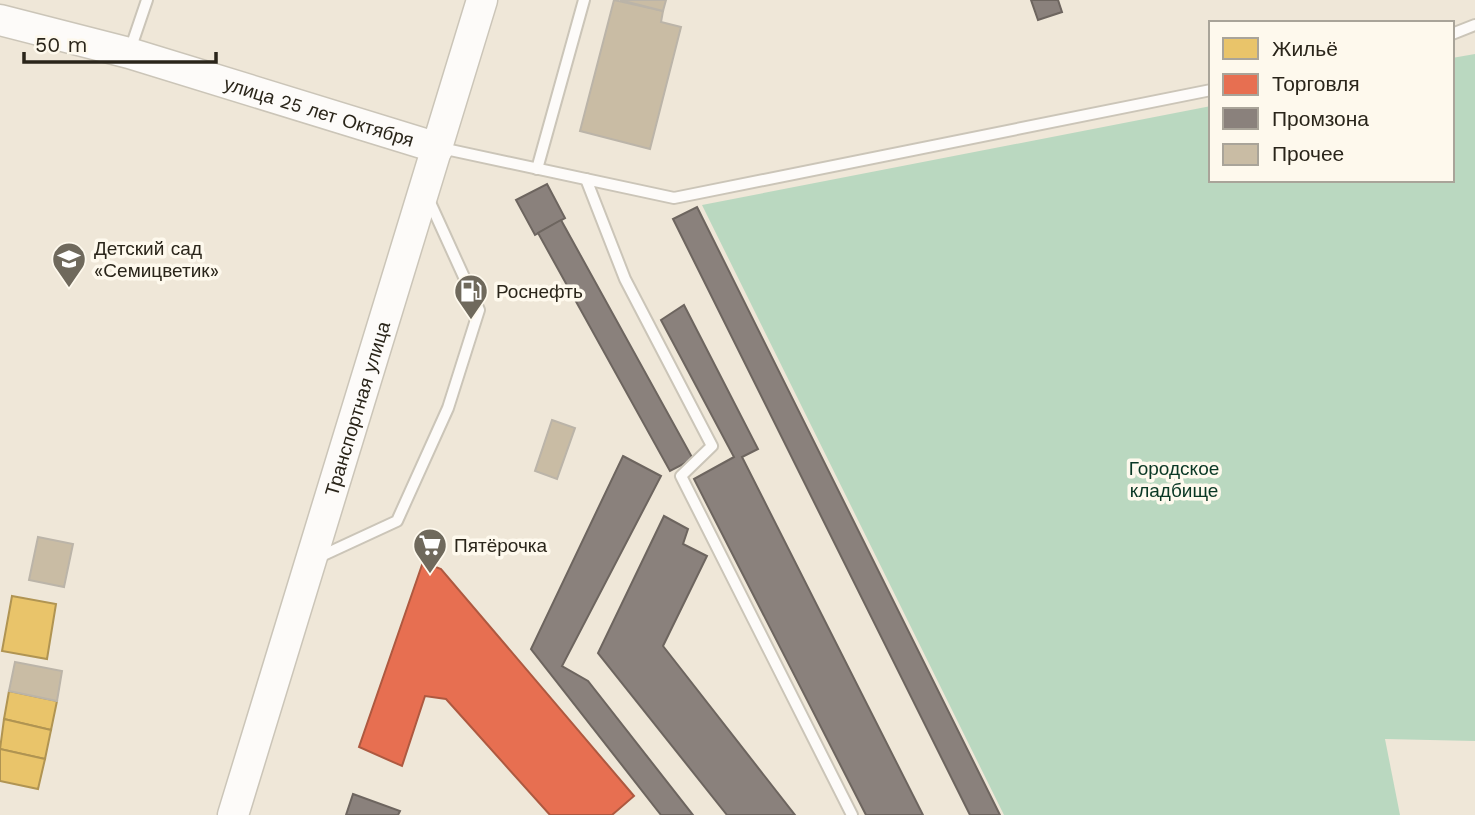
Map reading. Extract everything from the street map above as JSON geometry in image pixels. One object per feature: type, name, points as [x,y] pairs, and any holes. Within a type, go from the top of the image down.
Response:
[{"type":"main road","name":"Транспортная улица","points":[[233,815],[482,0]]},
{"type":"main road","name":"улица 25 лет Октября","points":[[0,20],[129,53],[438,148]]},
{"type":"lane","points":[[129,53],[147,0]]},
{"type":"lane","points":[[537,169],[584,0]]},
{"type":"lane","points":[[1454,33],[1475,25]]},
{"type":"lane","points":[[438,148],[674,198],[1209,90]]},
{"type":"lane","points":[[586,179],[625,279],[712,446],[681,476],[852,815]]},
{"type":"lane","points":[[311,561],[397,521],[448,408],[479,310],[424,189]]},
{"type":"green space","name":"Городское кладбище","points":[[1475,54],[1475,741],[1385,739],[1400,815],[1004,815],[702,205],[1209,106],[1209,182],[1454,182],[1454,58]]},
{"type":"building: Жильё","points":[[12,596],[56,604],[47,659],[2,651]]},
{"type":"building: Жильё","points":[[9,691],[57,701],[51,730],[4,719]]},
{"type":"building: Жильё","points":[[4,719],[51,730],[45,759],[0,749]]},
{"type":"building: Жильё","points":[[0,749],[45,759],[38,789],[0,781]]},
{"type":"building: Торговля","points":[[423,562],[441,569],[634,796],[612,815],[550,815],[446,699],[425,696],[402,766],[359,747]]},
{"type":"building: Промзона","points":[[1031,0],[1058,0],[1062,12],[1038,20]]},
{"type":"building: Промзона","points":[[547,184],[565,218],[535,235],[516,200]]},
{"type":"building: Промзона","points":[[697,207],[1000,815],[970,815],[673,219]]},
{"type":"building: Промзона","points":[[561,220],[693,459],[670,471],[538,233]]},
{"type":"building: Промзона","points":[[684,305],[758,449],[742,457],[923,815],[866,815],[694,479],[734,457],[661,320]]},
{"type":"building: Промзона","points":[[623,456],[661,476],[562,666],[588,681],[693,815],[661,815],[531,649]]},
{"type":"building: Промзона","points":[[664,516],[688,529],[683,544],[707,556],[663,646],[795,815],[727,815],[598,653]]},
{"type":"building: Промзона","points":[[353,794],[400,811],[398,815],[346,815]]},
{"type":"building: Прочее","points":[[614,0],[663,11],[661,22],[681,27],[650,149],[580,131]]},
{"type":"building: Прочее","points":[[620,0],[666,0],[663,11]]},
{"type":"building: Прочее","points":[[552,420],[575,428],[557,479],[535,471]]},
{"type":"building: Прочее","points":[[38,537],[73,544],[64,587],[29,580]]},
{"type":"building: Прочее","points":[[15,662],[62,671],[57,701],[9,691]]},
{"type":"place","name":"Детский сад «Семицветик»","points":[[69,289]]},
{"type":"place","name":"Роснефть","points":[[471,321]]},
{"type":"place","name":"Пятёрочка","points":[[430,575]]}]
